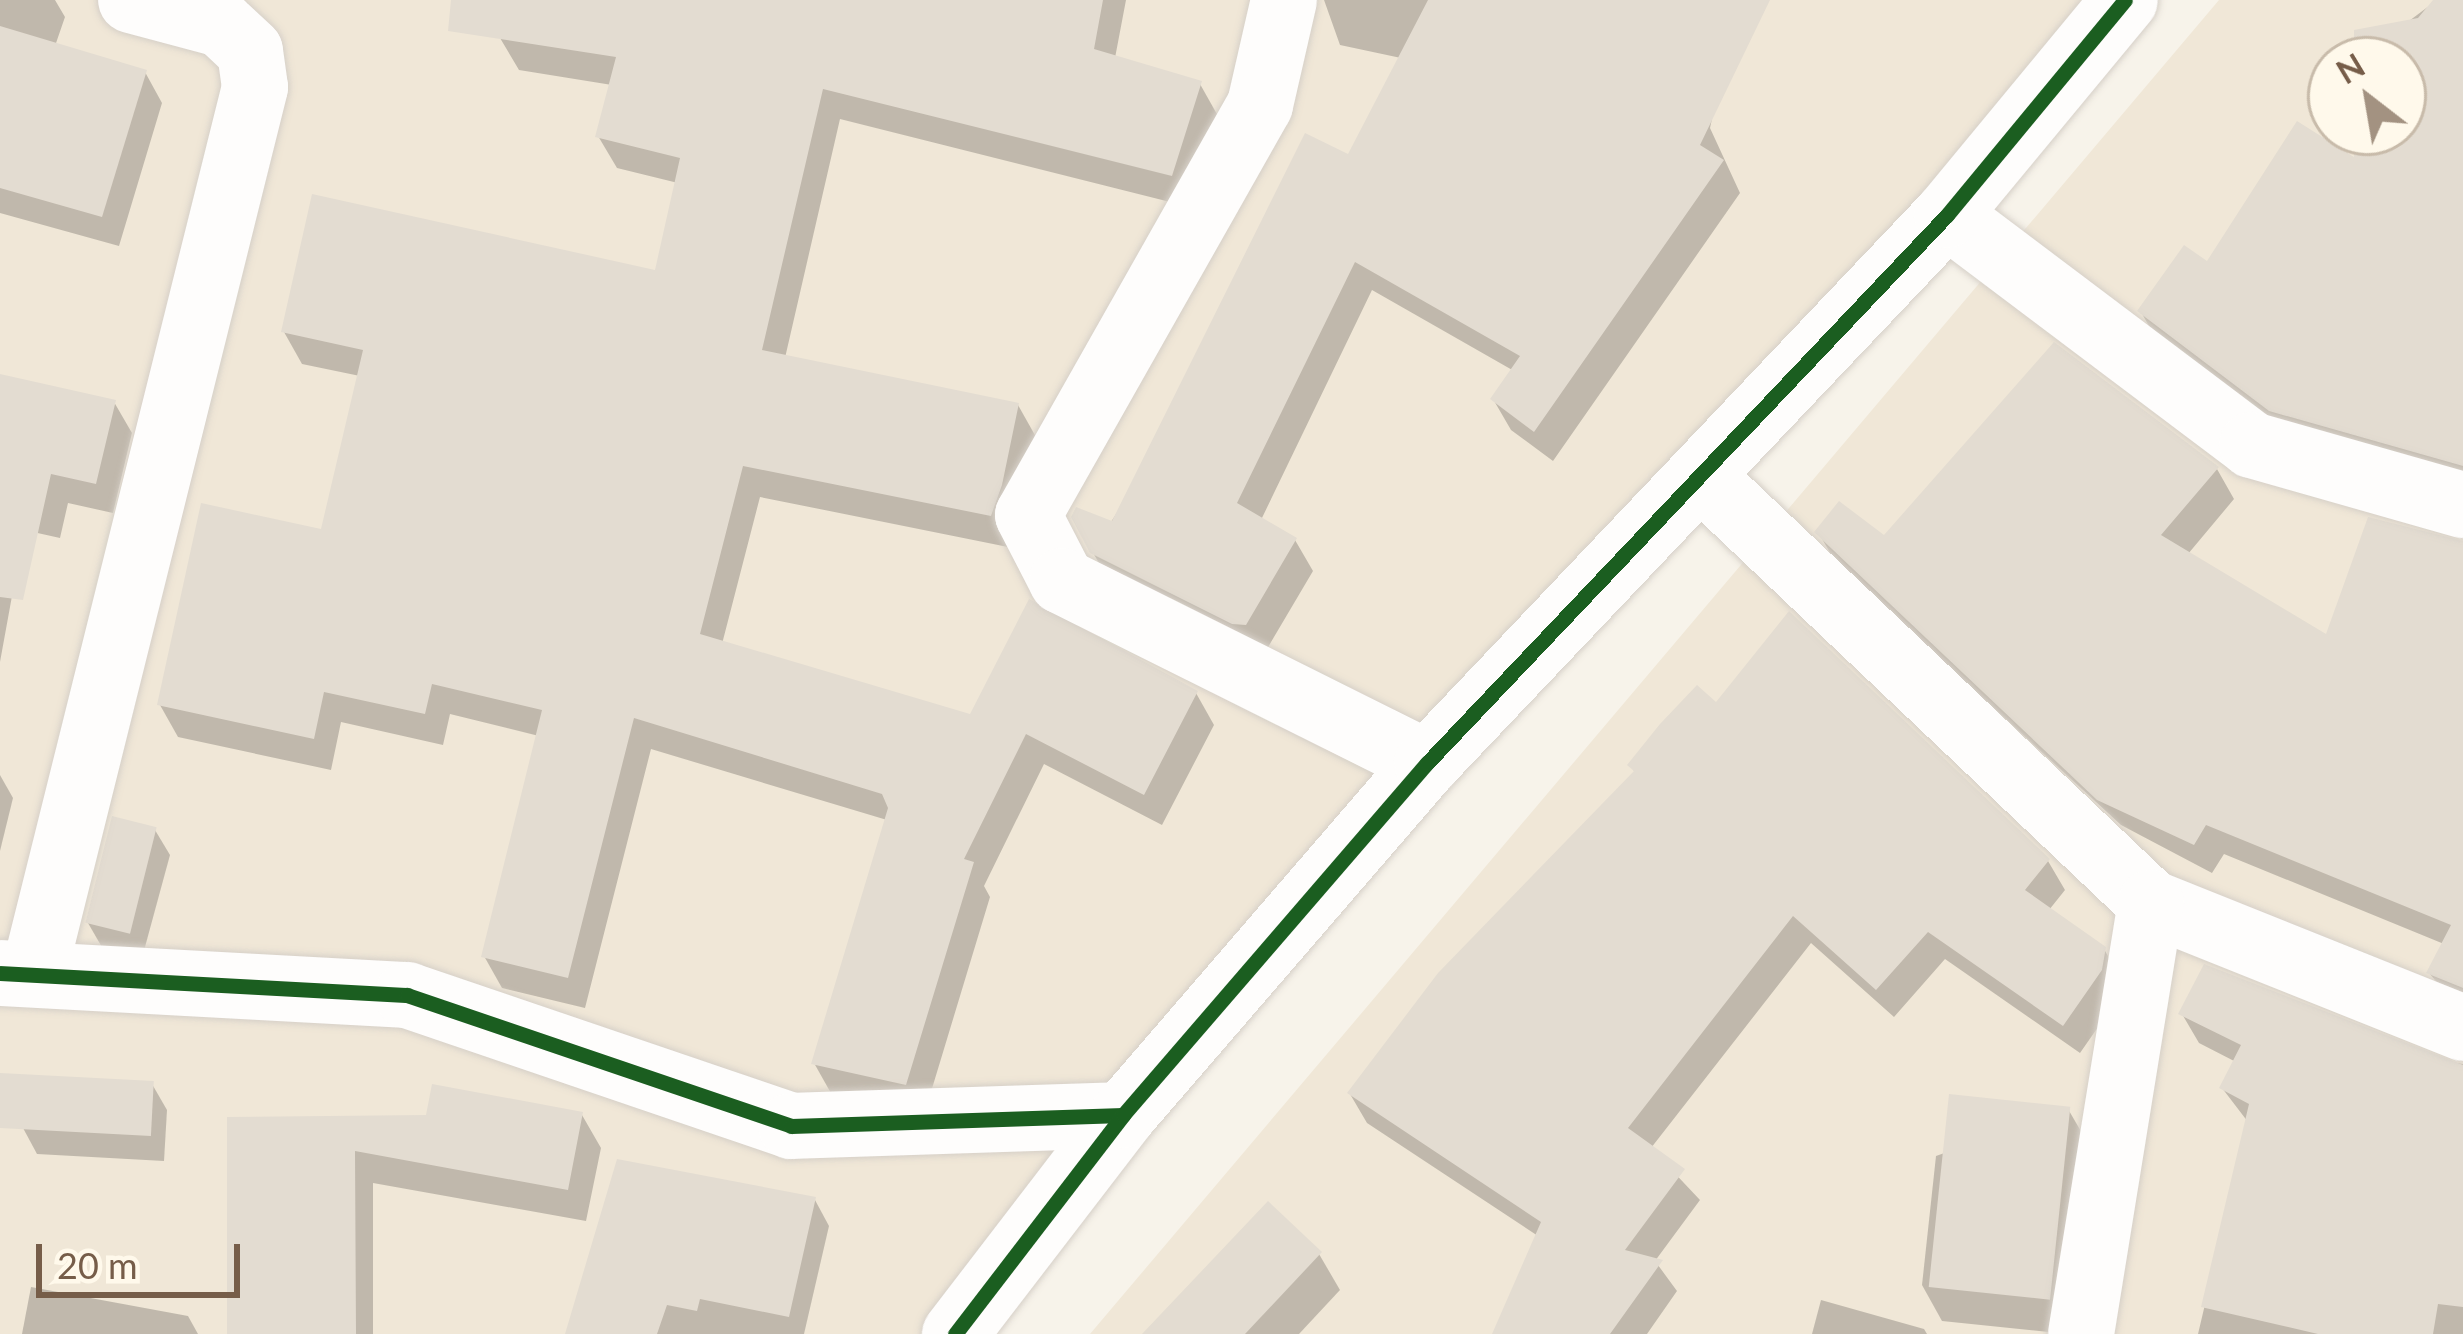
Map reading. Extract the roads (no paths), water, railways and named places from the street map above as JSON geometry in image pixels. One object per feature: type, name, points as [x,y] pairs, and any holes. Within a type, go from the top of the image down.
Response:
[{"type":"street","points":[[130,0],[221,24],[250,51],[255,87],[17,973],[407,995],[791,1126],[1123,1115]]},
{"type":"street","points":[[1285,0],[1259,105],[1028,515],[1063,581],[1427,763]]},
{"type":"street","points":[[955,1334],[1123,1115],[1427,763],[1704,478],[1947,215],[2125,0]]},
{"type":"street","points":[[1947,215],[2252,445],[2463,505]]},
{"type":"street","points":[[1704,478],[2151,903],[2463,1028]]},
{"type":"street","points":[[2081,1334],[2151,903]]}]
